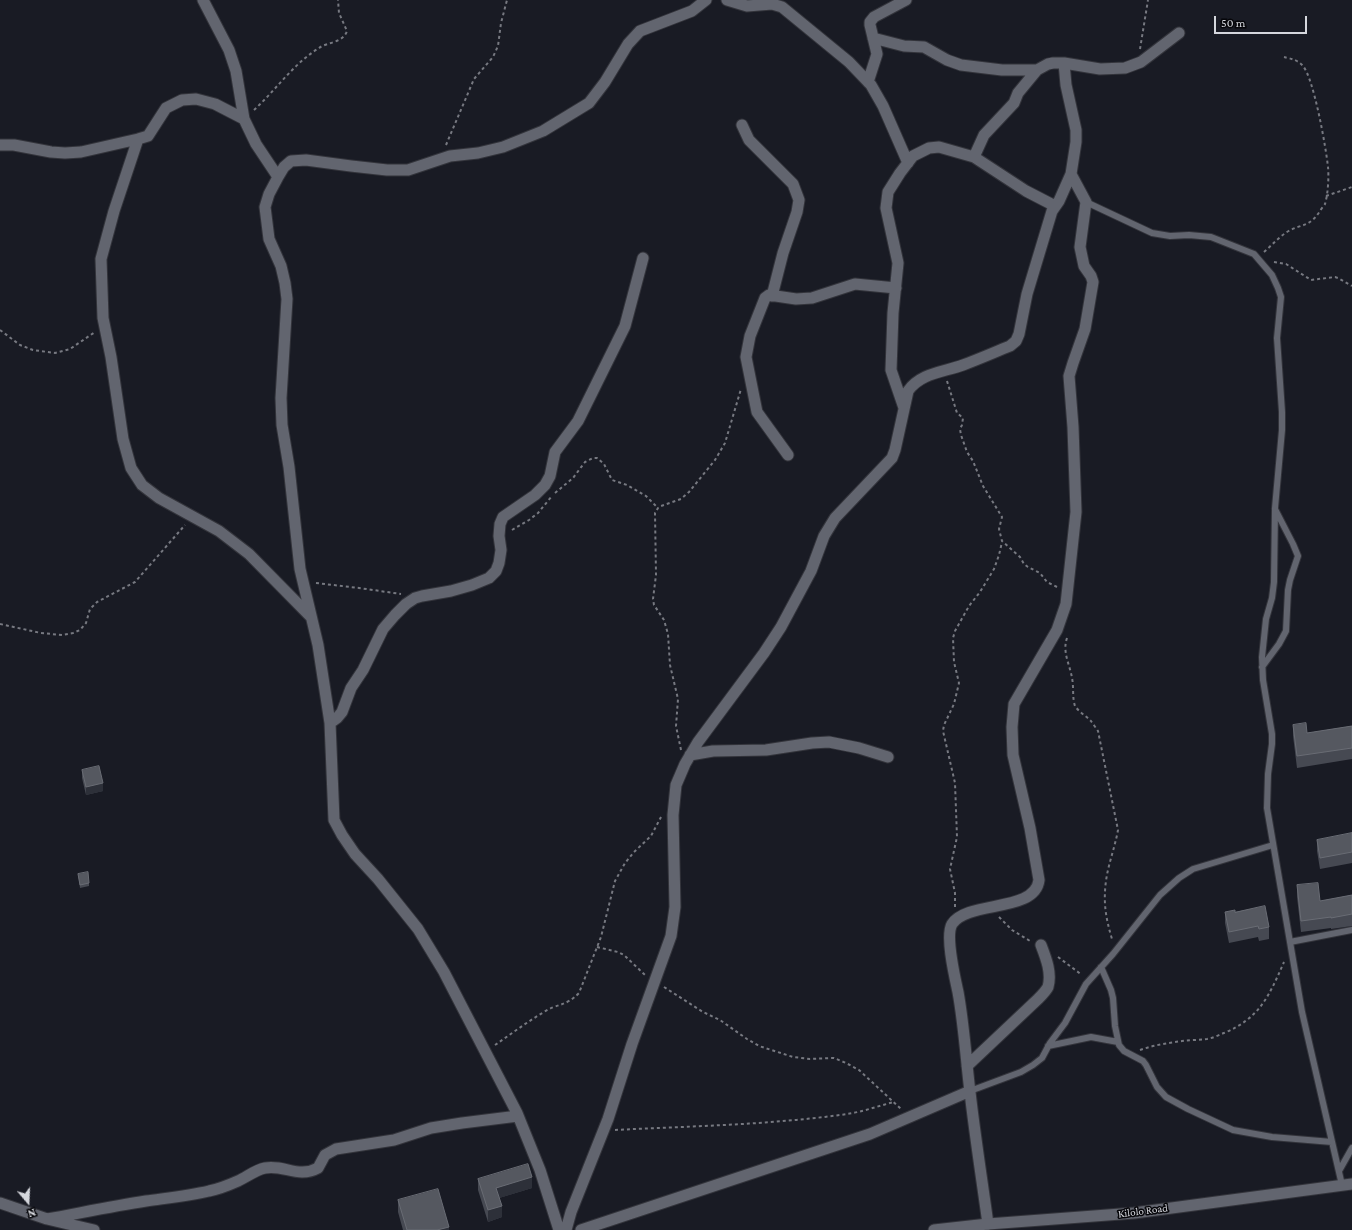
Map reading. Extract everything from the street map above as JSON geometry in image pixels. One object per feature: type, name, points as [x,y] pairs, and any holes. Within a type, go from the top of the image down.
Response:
[{"type":"street","points":[[203,0],[229,50],[236,71],[244,119],[256,144],[278,177]]},
{"type":"street","points":[[559,1230],[540,1170],[518,1116],[444,972],[418,929],[378,879],[355,854],[334,820],[330,723],[318,645],[299,562],[289,467],[282,425],[281,391],[287,299],[281,266],[269,239],[265,207],[269,194],[278,177],[284,167],[291,161],[306,160],[387,170],[408,170],[450,156],[478,153],[503,147],[543,131],[572,115],[589,103],[605,82],[636,33],[692,12],[706,0]]},
{"type":"street","points":[[727,0],[747,6],[772,4],[782,7],[849,62],[868,82],[883,106],[908,163]]},
{"type":"street","points":[[868,82],[877,54],[870,22],[874,17],[906,0]]},
{"type":"street","points":[[974,157],[984,135],[1014,103],[1018,93],[1037,70],[1048,64],[1064,63],[1100,69],[1125,68],[1141,62],[1179,34]]},
{"type":"street","points":[[873,38],[904,46],[924,47],[947,60],[961,65],[1002,70],[1037,70]]},
{"type":"street","points":[[566,1230],[571,1212],[603,1130],[632,1044],[656,982],[670,936],[675,907],[673,815],[676,785],[687,760],[698,742],[764,653],[781,627],[810,570],[824,536],[835,518],[892,458],[908,391],[912,385],[928,375],[963,365],[1010,346],[1016,342],[1020,334],[1027,294],[1052,210],[1071,174],[1076,136],[1066,85],[1064,63]]},
{"type":"street","points":[[0,144],[65,153],[88,150],[138,139],[148,136],[166,108],[182,100],[196,99],[215,104],[244,119]]},
{"type":"street","points":[[742,125],[749,140],[793,184],[800,200],[783,253],[772,296]]},
{"type":"street","points":[[138,139],[114,211],[101,259],[103,318],[116,386],[123,439],[130,468],[142,485],[160,498],[219,531],[249,554],[311,616]]},
{"type":"street","points":[[904,411],[892,370],[893,318],[898,272],[897,256],[886,208],[888,192],[913,156],[929,148],[939,147],[974,157],[1026,191],[1055,206]]},
{"type":"street","points":[[988,1224],[960,1006],[949,938],[951,925],[963,914],[1008,904],[1029,896],[1038,887],[1039,880],[1030,828],[1013,755],[1012,727],[1014,704],[1057,630],[1066,604],[1076,512],[1073,427],[1069,376],[1085,329],[1093,282],[1084,266],[1080,247],[1086,202],[1071,174]]},
{"type":"street","points":[[330,723],[342,712],[351,688],[363,670],[384,629],[395,615],[414,598],[472,585],[489,578],[496,571],[500,563],[501,550],[499,536],[500,524],[503,517],[535,495],[545,485],[550,476],[555,452],[578,421],[625,326],[643,258]]},
{"type":"street","points":[[788,455],[757,412],[746,357],[750,336],[765,298],[767,296],[772,296],[807,299],[821,296],[855,284],[896,288]]},
{"type":"street","points":[[687,760],[719,751],[766,750],[829,742],[859,748],[888,757]]},
{"type":"street","points":[[967,1066],[1048,988],[1049,976],[1047,960],[1041,945]]},
{"type":"street","points":[[581,1230],[829,1149],[911,1118],[970,1091]]},
{"type":"street","points":[[48,1219],[112,1206],[183,1197],[211,1191],[238,1181],[264,1168],[272,1167],[299,1173],[307,1172],[318,1168],[324,1154],[336,1149],[394,1140],[439,1127],[518,1116]]},
{"type":"street","name":"Kilolo Road","points":[[934,1230],[988,1224],[1134,1213],[1347,1185]]},
{"type":"street","points":[[0,1203],[48,1219],[94,1230]]},
{"type":"lane","points":[[1086,202],[1152,233],[1170,236],[1188,235],[1211,237],[1254,254],[1272,275],[1281,297],[1277,338],[1282,430],[1275,508],[1274,582],[1263,643],[1262,667],[1264,693],[1272,734],[1272,753],[1268,774],[1268,820],[1274,845],[1302,1012],[1339,1171],[1347,1185]]},
{"type":"lane","points":[[1262,667],[1280,644],[1286,631],[1288,590],[1298,556],[1275,508]]},
{"type":"lane","points":[[970,1091],[995,1083],[1021,1072],[1042,1058],[1048,1046],[1065,1023],[1086,984],[1116,950],[1160,894],[1179,878],[1193,869],[1274,845]]},
{"type":"lane","points":[[1291,944],[1352,930]]},
{"type":"lane","points":[[1101,966],[1112,990],[1114,1026],[1118,1042],[1121,1048],[1143,1061],[1157,1087],[1166,1097],[1233,1130],[1272,1137],[1332,1142]]},
{"type":"lane","points":[[1048,1046],[1091,1037],[1118,1042]]},
{"type":"lane","points":[[1339,1171],[1352,1148]]},
{"type":"path","points":[[244,119],[268,97],[303,59],[320,47],[341,39],[346,35],[347,31],[339,13],[338,0]]},
{"type":"path","points":[[438,160],[450,137],[474,79],[493,58],[498,46],[501,23],[507,0]]},
{"type":"path","points":[[1141,62],[1140,49],[1148,0]]},
{"type":"path","points":[[1259,260],[1289,230],[1307,225],[1315,220],[1325,203],[1329,179],[1321,125],[1311,84],[1302,64],[1297,60],[1284,57]]},
{"type":"path","points":[[1326,196],[1352,188]]},
{"type":"path","points":[[1259,260],[1286,264],[1311,280],[1331,277],[1338,278],[1352,286]]},
{"type":"path","points":[[0,330],[20,345],[33,350],[55,353],[70,348],[104,325]]},
{"type":"path","points":[[687,760],[677,735],[676,719],[678,699],[670,665],[668,634],[664,620],[654,605],[653,599],[656,560],[654,519],[658,508],[675,502],[685,496],[715,460],[725,443],[739,392],[748,367]]},
{"type":"path","points":[[944,371],[957,413],[963,418],[960,430],[967,452],[973,461],[983,486],[1002,517],[999,529],[1002,542],[1020,557],[1028,567],[1043,575],[1047,582],[1067,590]]},
{"type":"path","points":[[509,533],[538,513],[554,493],[572,478],[585,462],[593,458],[597,458],[604,464],[612,480],[627,485],[646,496],[658,508]]},
{"type":"path","points":[[0,624],[41,633],[62,635],[80,630],[86,623],[90,609],[97,602],[135,582],[192,517]]},
{"type":"path","points":[[956,920],[955,893],[950,869],[957,837],[955,783],[943,731],[944,724],[954,704],[959,683],[954,662],[953,638],[969,606],[980,592],[994,569],[1002,542]]},
{"type":"path","points":[[303,582],[380,590],[414,598]]},
{"type":"path","points":[[1068,634],[1065,647],[1072,678],[1074,700],[1079,711],[1091,721],[1098,731],[1118,830],[1116,844],[1106,880],[1105,906],[1106,921],[1116,950]]},
{"type":"path","points":[[485,1051],[546,1010],[565,1004],[579,993],[606,922],[615,881],[625,863],[651,836],[663,812]]},
{"type":"path","points":[[1130,1054],[1153,1046],[1183,1040],[1208,1039],[1248,1021],[1255,1014],[1271,991],[1291,944]]},
{"type":"path","points":[[597,947],[624,955],[645,975],[759,1046],[793,1057],[810,1059],[834,1058],[859,1070],[911,1118]]},
{"type":"path","points":[[603,1130],[727,1125],[805,1119],[848,1114],[894,1102]]},
{"type":"building","points":[[1306,723],[1307,733],[1352,726],[1352,748],[1297,756],[1293,725]]},
{"type":"building","points":[[99,766],[103,783],[86,787],[82,770]]},
{"type":"building","points":[[1352,833],[1352,852],[1320,858],[1317,840]]},
{"type":"building","points":[[88,872],[89,883],[80,885],[78,874]]},
{"type":"building","points":[[1318,883],[1320,901],[1352,895],[1352,914],[1301,921],[1297,885]]},
{"type":"building","points":[[1265,906],[1269,927],[1259,929],[1258,926],[1229,932],[1225,912],[1235,910],[1235,912]]},
{"type":"building","points":[[528,1164],[532,1177],[496,1188],[502,1206],[488,1210],[478,1179]]},
{"type":"building","points":[[438,1189],[449,1227],[437,1230],[407,1230],[398,1200]]}]
